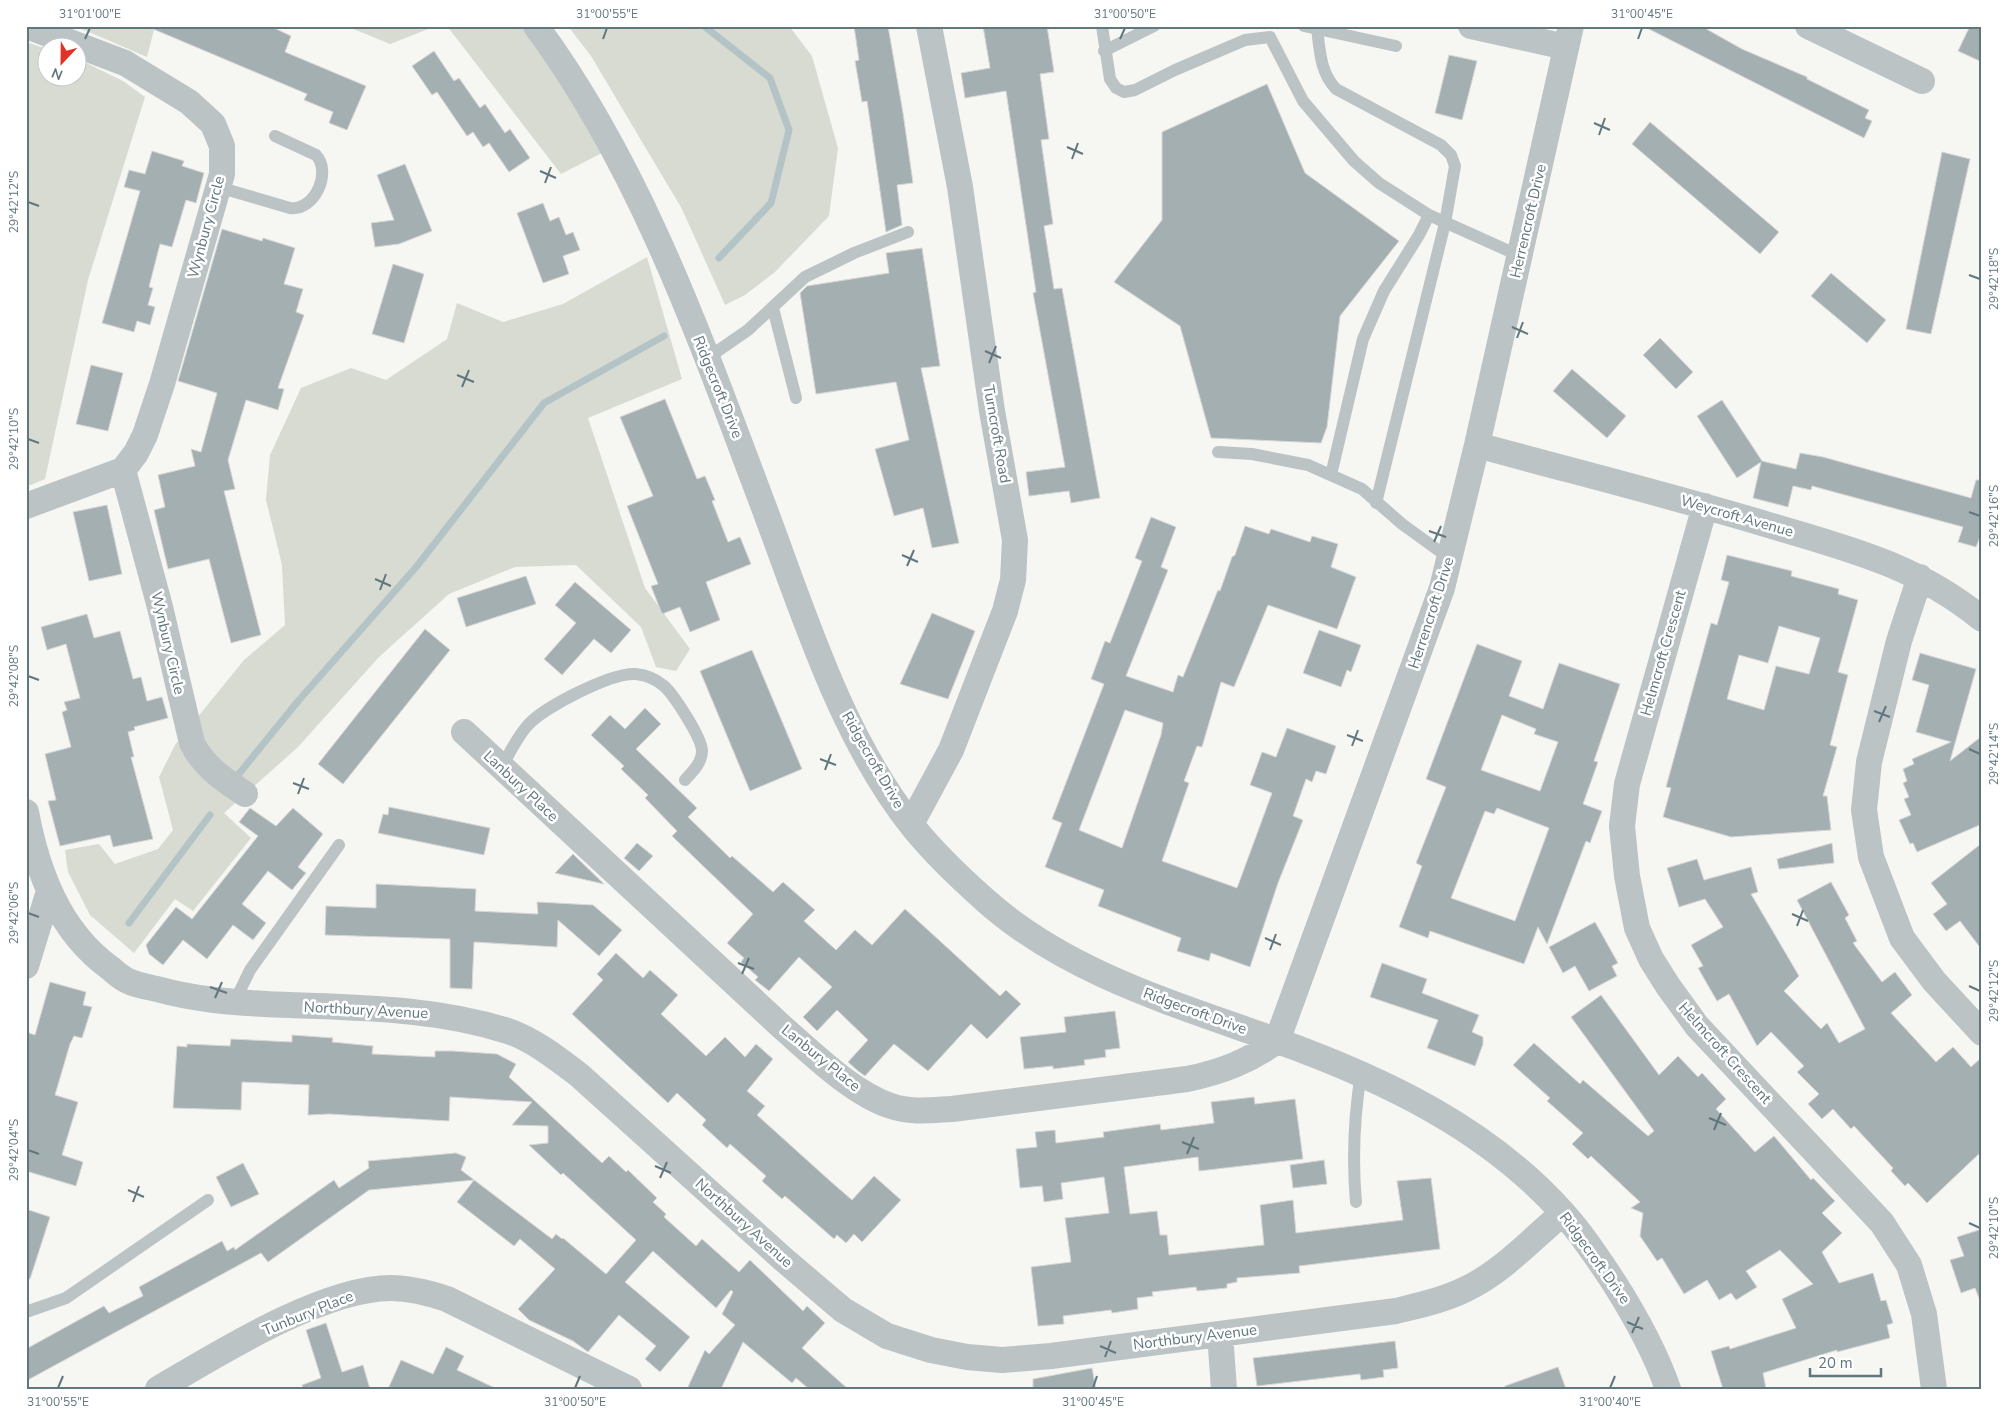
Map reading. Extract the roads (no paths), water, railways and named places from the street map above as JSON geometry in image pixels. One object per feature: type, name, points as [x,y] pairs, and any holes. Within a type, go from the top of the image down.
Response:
[{"type":"street","name":"Wynbury Circle","points":[[27,26],[125,63],[189,102],[213,124],[222,146],[222,174],[162,384],[145,435],[123,470],[160,607],[192,742],[198,756],[212,771],[245,794]]},
{"type":"street","name":"Ridgecroft Drive","points":[[536,26],[565,66],[610,141],[659,240],[815,643],[852,728],[883,784],[911,824],[941,860],[989,905],[1040,941],[1119,982],[1361,1073],[1416,1100],[1476,1137],[1524,1174],[1563,1212],[1594,1252],[1633,1312],[1668,1389]]},
{"type":"street","name":"Turncroft Road","points":[[911,824],[951,750],[1002,620],[1013,580],[1015,540],[992,411],[960,187],[929,26]]},
{"type":"street","points":[[1471,26],[1568,37]]},
{"type":"street","points":[[1808,26],[1922,81]]},
{"type":"street","name":"Herrencroft Drive","points":[[1277,1041],[1439,597],[1478,445],[1568,37]]},
{"type":"street","name":"Weycroft Avenue","points":[[1478,445],[1705,506],[1874,557],[1920,577],[1954,597],[1982,619]]},
{"type":"street","points":[[26,506],[123,470]]},
{"type":"street","name":"Helmcroft Crescent","points":[[1705,506],[1627,784],[1622,826],[1626,876],[1637,928],[1668,986],[1697,1026],[1882,1223],[1909,1265],[1924,1314],[1934,1389]]},
{"type":"street","points":[[1920,577],[1899,641],[1869,762],[1864,810],[1871,857],[1902,938],[1934,981],[1982,1033]]},
{"type":"street","name":"Lanbury Place","points":[[464,732],[782,1028],[851,1084],[865,1094],[891,1106],[918,1111],[952,1109],[1188,1079],[1220,1072],[1245,1062],[1277,1041]]},
{"type":"street","name":"Northbury Avenue","points":[[26,812],[49,891],[78,940],[99,960],[128,981],[191,998],[234,1002],[406,1009],[444,1014],[510,1032],[548,1052],[579,1075],[791,1266],[843,1310],[887,1336],[931,1350],[1002,1360],[1051,1356],[1396,1312],[1438,1301],[1467,1289],[1493,1272],[1563,1212]]},
{"type":"street","points":[[26,966],[49,891]]},
{"type":"street","name":"Tunbury Place","points":[[158,1389],[223,1350],[292,1316],[354,1292],[390,1288],[422,1291],[447,1299],[629,1389]]},
{"type":"street","points":[[1220,1334],[1224,1389]]},
{"type":"lane","points":[[1102,26],[1104,51],[1112,85],[1119,90],[1129,92],[1245,40],[1272,32],[1303,101],[1354,161],[1379,183],[1429,215],[1520,256]]},
{"type":"lane","points":[[1104,51],[1154,26]]},
{"type":"lane","points":[[1304,26],[1396,46]]},
{"type":"lane","points":[[1317,29],[1323,70],[1327,80],[1336,89],[1441,145],[1451,155],[1455,166],[1445,223],[1376,503]]},
{"type":"lane","points":[[218,187],[290,208],[305,207],[314,199],[324,170],[320,160],[316,155],[275,136]]},
{"type":"lane","points":[[1331,475],[1363,339],[1384,291],[1415,243],[1429,215]]},
{"type":"lane","points":[[706,359],[748,330],[805,277],[854,253],[908,232]]},
{"type":"lane","points":[[773,308],[796,398]]},
{"type":"lane","points":[[1218,452],[1282,459],[1308,465],[1362,489],[1376,503],[1449,558]]},
{"type":"lane","points":[[502,768],[527,726],[544,711],[616,676],[636,674],[652,678],[665,687],[696,733],[702,752],[699,763],[685,780]]},
{"type":"lane","points":[[234,1002],[250,970],[339,845]]},
{"type":"lane","points":[[1356,1202],[1353,1163],[1354,1130],[1361,1073]]},
{"type":"lane","points":[[26,1312],[66,1298],[208,1200]]},
{"type":"waterway","points":[[704,26],[770,78],[789,130],[771,203],[719,258]]},
{"type":"waterway","points":[[238,775],[299,700],[417,566],[544,403],[664,336]]},
{"type":"waterway","points":[[129,923],[210,815]]}]
